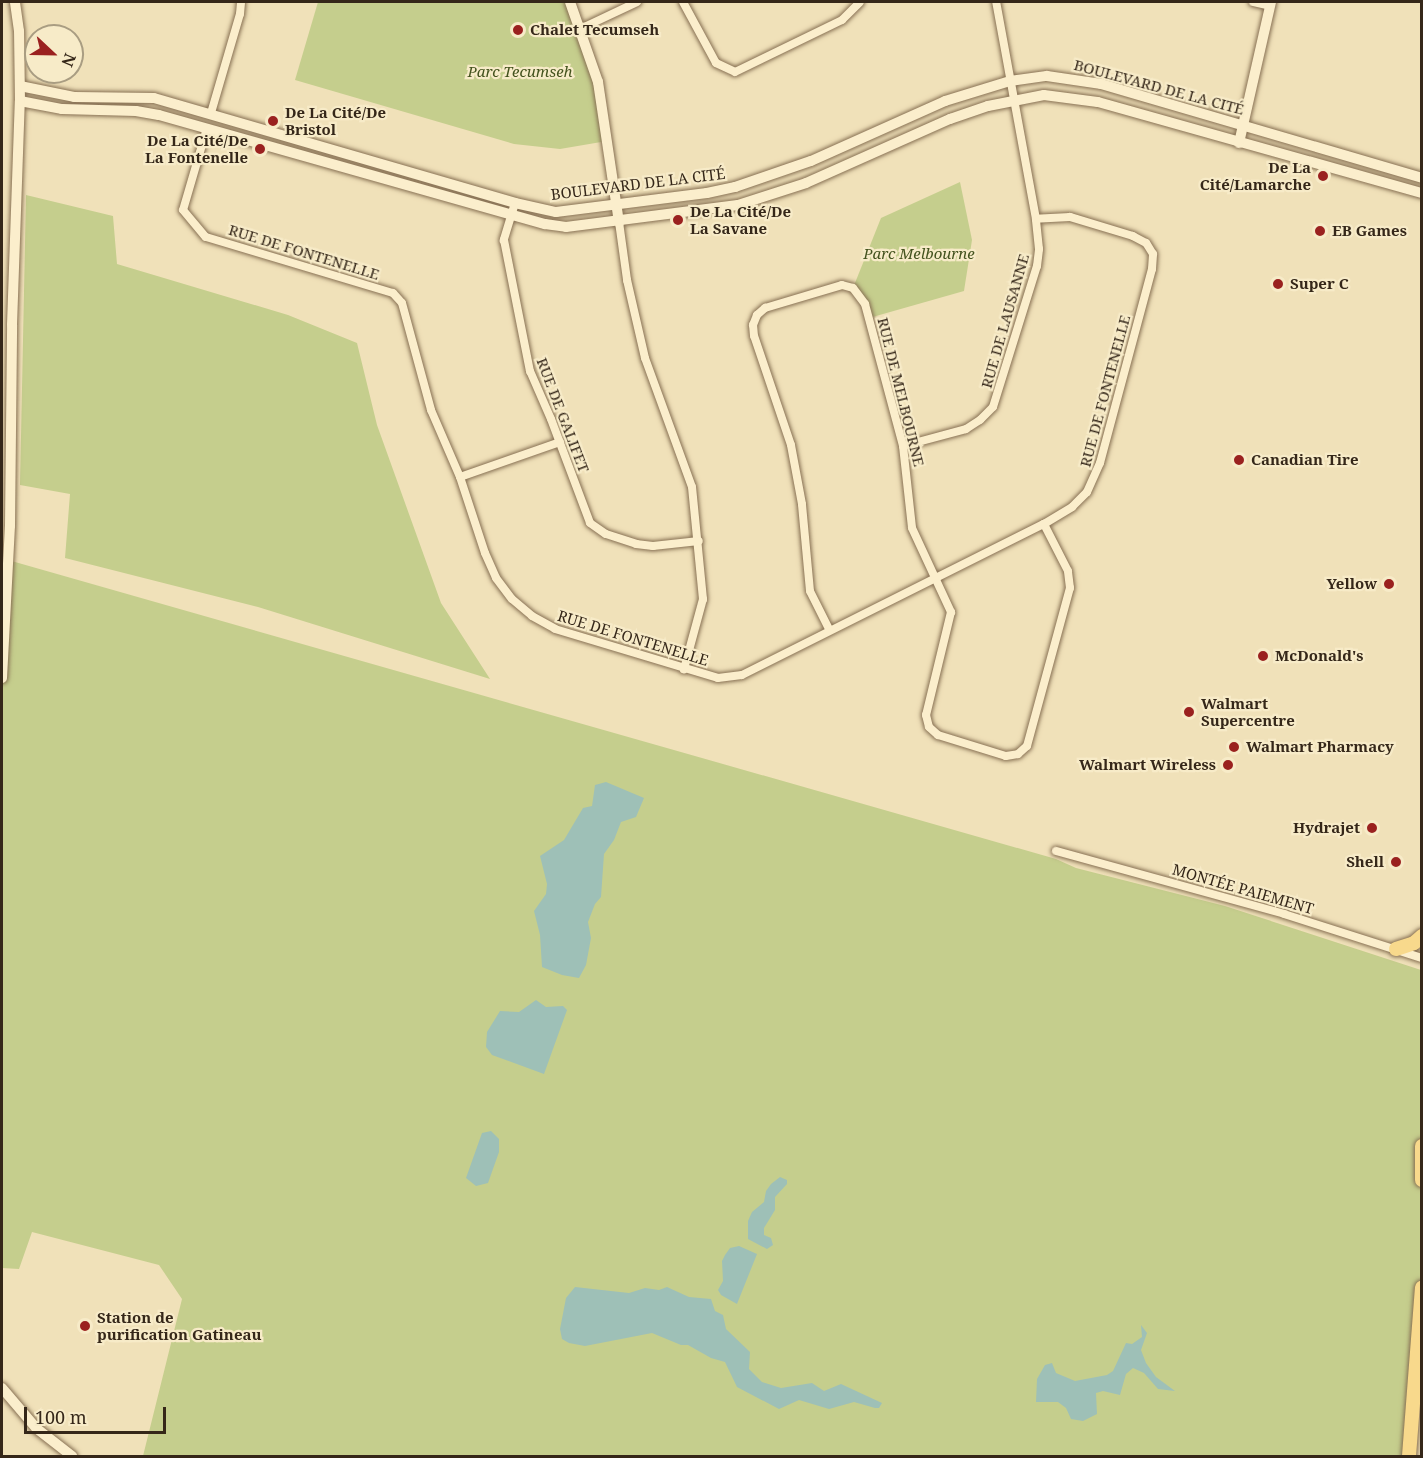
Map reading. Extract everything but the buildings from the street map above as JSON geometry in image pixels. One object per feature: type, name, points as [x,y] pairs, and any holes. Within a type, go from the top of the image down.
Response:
[{"type":"main road","points":[[1396,950],[1414,943],[1422,936]]},
{"type":"main road","points":[[1422,1146],[1422,1180]]},
{"type":"main road","points":[[1409,1456],[1422,1288]]},
{"type":"street","points":[[2,678],[10,526],[7,325],[20,101],[20,31],[15,2]]},
{"type":"street","points":[[207,128],[240,14],[241,2]]},
{"type":"street","points":[[570,2],[602,96],[619,222],[640,342],[688,472],[699,542],[704,599],[684,669]]},
{"type":"street","points":[[580,29],[638,2]]},
{"type":"street","points":[[683,2],[716,63],[735,72],[842,20],[860,2]]},
{"type":"street","name":"RUE DE LAUSANNE","points":[[903,446],[966,429],[980,420],[993,407],[1037,266],[1039,249],[1036,219],[996,2]]},
{"type":"street","points":[[1239,143],[1270,4],[1253,2]]},
{"type":"street","name":"BOULEVARD DE LA CITÉ","points":[[20,86],[74,97],[154,98],[515,203],[556,212],[735,187],[811,162],[945,101],[1010,81],[1047,76],[1089,81],[1422,178]]},
{"type":"street","name":"BOULEVARD DE LA CITÉ","points":[[20,101],[62,109],[147,112],[510,214],[566,227],[738,205],[806,183],[950,119],[1013,100],[1044,95],[1083,99],[1422,193]]},
{"type":"street","name":"RUE DE FONTENELLE","points":[[207,128],[183,210],[194,226],[206,237],[393,293],[402,303],[431,410],[460,477],[485,553],[496,578],[520,607],[544,624],[563,632],[718,678],[735,677],[1044,524],[1072,507],[1087,492],[1096,473],[1153,254],[1146,243],[1133,236],[1062,216],[1036,219]]},
{"type":"street","name":"RUE DE GALIFET","points":[[515,203],[504,240],[530,371],[560,442],[586,516],[594,527],[636,544],[653,546],[699,542]]},
{"type":"street","name":"RUE DE MELBOURNE","points":[[829,629],[810,591],[802,504],[791,445],[754,336],[753,325],[760,311],[836,286],[848,286],[858,293],[869,318],[903,446],[912,528],[933,578],[949,607],[951,618],[928,708],[929,727],[943,737],[1006,756],[1018,754],[1030,738],[1070,588],[1068,571],[1044,524]]},
{"type":"street","points":[[460,477],[560,442]]},
{"type":"street","name":"MONTÉE PAIEMENT","points":[[1056,850],[1284,914],[1422,958]]},
{"type":"street","points":[[2,1388],[36,1428],[72,1456]]},
{"type":"green space","name":"Parc Tecumseh","points":[[318,2],[570,2],[580,29],[607,141],[560,149],[514,144],[295,80]]},
{"type":"green space","name":"Parc Melbourne","points":[[960,182],[972,240],[964,291],[869,318],[853,288],[881,218]]},
{"type":"green space","points":[[26,195],[113,216],[117,264],[288,315],[357,343],[377,425],[441,603],[490,679],[258,607],[65,558],[70,494],[20,485]]},
{"type":"green space","points":[[8,560],[1056,859],[1076,868],[1225,906],[1421,970],[1422,1288],[1409,1456],[143,1456],[182,1299],[159,1265],[32,1232],[19,1269],[2,1268],[2,678]]},
{"type":"water","points":[[606,782],[644,798],[636,817],[621,822],[614,840],[604,854],[601,897],[595,904],[588,922],[591,938],[586,965],[579,978],[562,975],[542,967],[540,935],[534,911],[546,894],[547,884],[540,856],[564,840],[583,808],[592,806],[595,785]]},
{"type":"water","points":[[536,1000],[546,1007],[563,1006],[567,1010],[544,1074],[492,1055],[486,1047],[487,1032],[500,1011],[519,1012]]},
{"type":"water","points":[[491,1131],[499,1139],[499,1152],[488,1183],[476,1186],[466,1178],[482,1133]]},
{"type":"water","points":[[780,1177],[787,1180],[787,1184],[775,1197],[775,1210],[764,1228],[764,1235],[771,1238],[773,1245],[767,1249],[748,1239],[748,1221],[752,1212],[764,1202],[766,1191],[771,1184]]},
{"type":"water","points":[[739,1246],[757,1254],[737,1304],[721,1295],[718,1290],[723,1281],[722,1261],[730,1248]]},
{"type":"water","points":[[575,1287],[629,1293],[645,1288],[659,1290],[667,1287],[689,1297],[711,1299],[715,1311],[723,1315],[726,1329],[750,1352],[749,1369],[762,1382],[781,1388],[812,1383],[824,1391],[841,1384],[882,1403],[879,1408],[854,1402],[829,1409],[799,1400],[779,1409],[737,1387],[725,1362],[711,1358],[688,1345],[681,1345],[652,1333],[585,1346],[569,1343],[562,1339],[560,1329],[566,1298]]},
{"type":"water","points":[[1141,1325],[1147,1333],[1141,1350],[1146,1363],[1156,1377],[1175,1391],[1158,1389],[1144,1373],[1133,1368],[1126,1374],[1120,1395],[1103,1391],[1096,1393],[1097,1414],[1083,1421],[1071,1419],[1066,1408],[1058,1402],[1036,1402],[1037,1379],[1045,1365],[1052,1363],[1056,1373],[1075,1381],[1107,1375],[1113,1371],[1126,1343],[1132,1344],[1142,1337]]},
{"type":"place","name":"Chalet Tecumseh","points":[[518,30]]},
{"type":"place","name":"De La Cité/De Bristol","points":[[273,121]]},
{"type":"place","name":"De La Cité/De La Fontenelle","points":[[260,149]]},
{"type":"place","name":"De La Cité/Lamarche","points":[[1323,176]]},
{"type":"place","name":"De La Cité/De La Savane","points":[[678,220]]},
{"type":"place","name":"EB Games","points":[[1320,231]]},
{"type":"place","name":"Super C","points":[[1278,284]]},
{"type":"place","name":"Canadian Tire","points":[[1239,460]]},
{"type":"place","name":"Yellow","points":[[1389,584]]},
{"type":"place","name":"McDonald's","points":[[1263,656]]},
{"type":"place","name":"Walmart Supercentre","points":[[1189,712]]},
{"type":"place","name":"Walmart Pharmacy","points":[[1234,747]]},
{"type":"place","name":"Walmart Wireless","points":[[1228,765]]},
{"type":"place","name":"Hydrajet","points":[[1372,828]]},
{"type":"place","name":"Shell","points":[[1396,862]]},
{"type":"place","name":"Station de purification Gatineau","points":[[85,1326]]}]
